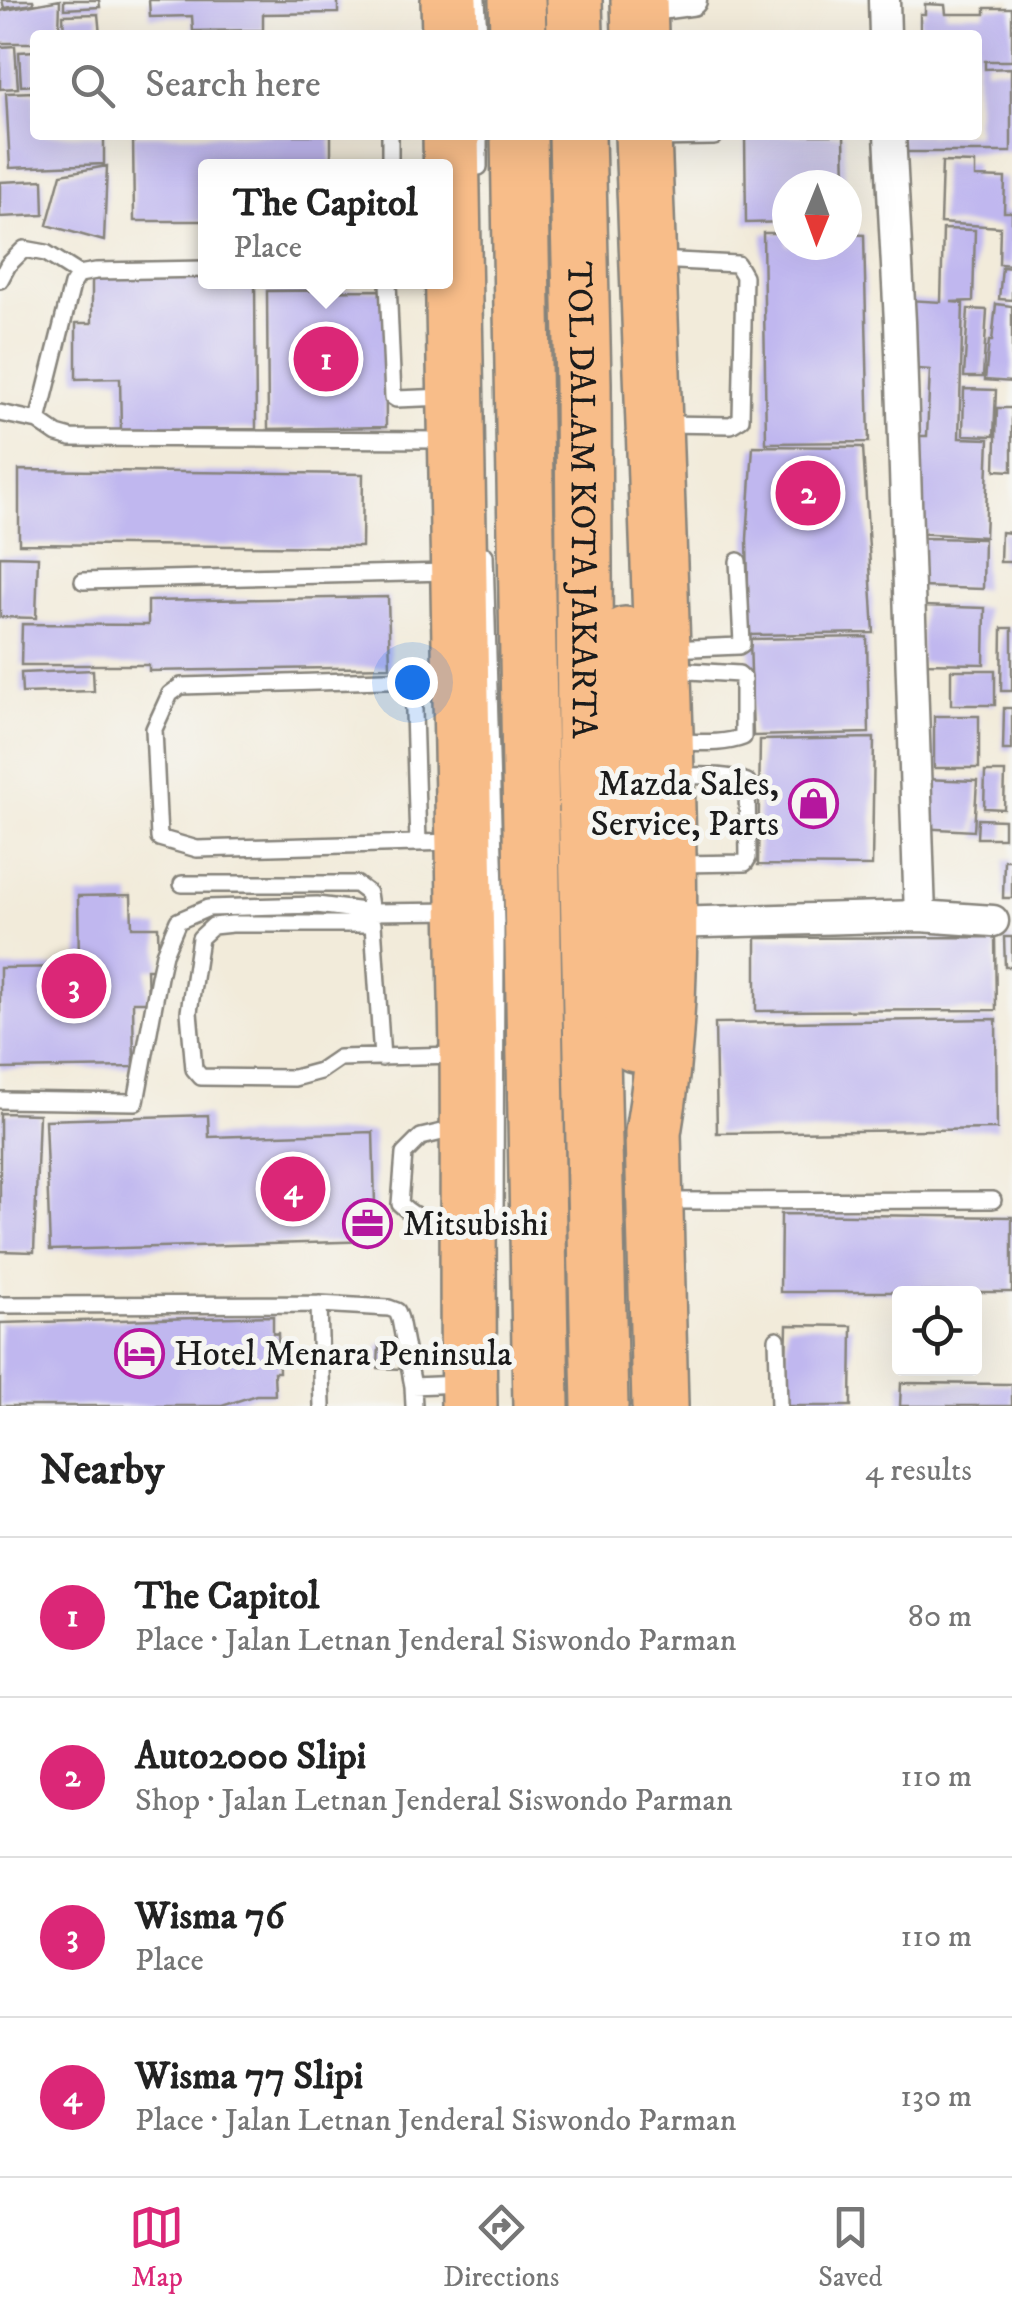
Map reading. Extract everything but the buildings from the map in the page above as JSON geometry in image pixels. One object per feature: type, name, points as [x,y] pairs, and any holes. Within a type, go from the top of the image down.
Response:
[{"type":"highway","points":[[449,0],[450,30]]},
{"type":"highway","points":[[518,0],[518,30]]},
{"type":"highway","points":[[574,0],[575,30]]},
{"type":"highway","name":"TOL DALAM KOTA JAKARTA","points":[[520,140],[541,1406]]},
{"type":"highway","name":"TOL DALAM KOTA JAKARTA","points":[[577,140],[600,1406]]},
{"type":"highway","points":[[643,140],[670,923],[666,1022],[654,1134],[660,1406]]},
{"type":"highway","points":[[453,184],[456,418],[471,557],[436,679],[441,843],[465,911],[468,1055],[456,1129],[471,1229],[469,1395]]},
{"type":"highway","points":[[583,384],[608,438],[618,516],[625,630],[632,1015],[638,1068],[654,1134]]},
{"type":"street","points":[[884,0],[885,30]]},
{"type":"street","points":[[890,140],[920,916]]},
{"type":"street","points":[[670,923],[920,916],[993,920]]},
{"type":"lane","points":[[477,0],[479,30]]},
{"type":"lane","points":[[455,234],[478,140]]},
{"type":"lane","points":[[0,280],[24,249],[46,253],[80,274],[198,269]]},
{"type":"lane","points":[[648,260],[737,264],[744,276],[740,419],[731,425],[653,424]]},
{"type":"lane","points":[[38,421],[72,285],[80,274]]},
{"type":"lane","points":[[388,289],[393,397],[456,418]]},
{"type":"lane","points":[[0,413],[38,421],[71,438],[456,418]]},
{"type":"lane","points":[[83,581],[471,557],[496,924],[471,1229]]},
{"type":"lane","points":[[663,659],[742,644],[738,561]]},
{"type":"lane","points":[[643,563],[644,582]]},
{"type":"lane","points":[[663,659],[743,678],[743,738],[666,759]]},
{"type":"lane","points":[[436,679],[181,686],[170,694],[154,730],[159,838],[196,849],[441,843]]},
{"type":"lane","points":[[666,759],[744,779],[748,786],[747,862],[668,864]]},
{"type":"lane","points":[[182,884],[356,884],[368,893],[382,1058]]},
{"type":"lane","points":[[0,1100],[136,1102],[161,966],[178,921],[208,908],[317,904],[372,918]]},
{"type":"lane","points":[[465,911],[213,926],[200,938],[189,1012],[194,1069],[201,1077],[294,1078],[320,1070],[339,1058],[468,1055]]},
{"type":"lane","points":[[651,982],[654,1134]]},
{"type":"lane","points":[[655,1201],[992,1200]]},
{"type":"lane","points":[[319,1304],[322,1406]]},
{"type":"lane","points":[[0,1305],[319,1304],[389,1308],[396,1311],[414,1406]]},
{"type":"lane","points":[[777,1339],[779,1406]]},
{"type":"lane","points":[[413,1386],[469,1395]]},
{"type":"place","name":"The Capitol","points":[[326,359]]},
{"type":"place","name":"Auto2000 Slipi","points":[[808,493]]},
{"type":"place","name":"Mazda Sales, Service, Parts","points":[[814,803]]},
{"type":"place","name":"Wisma 76","points":[[74,986]]},
{"type":"place","name":"Wisma 77 Slipi","points":[[293,1189]]},
{"type":"place","name":"Mitsubishi","points":[[368,1223]]},
{"type":"place","name":"Hotel Menara Peninsula","points":[[139,1353]]}]
